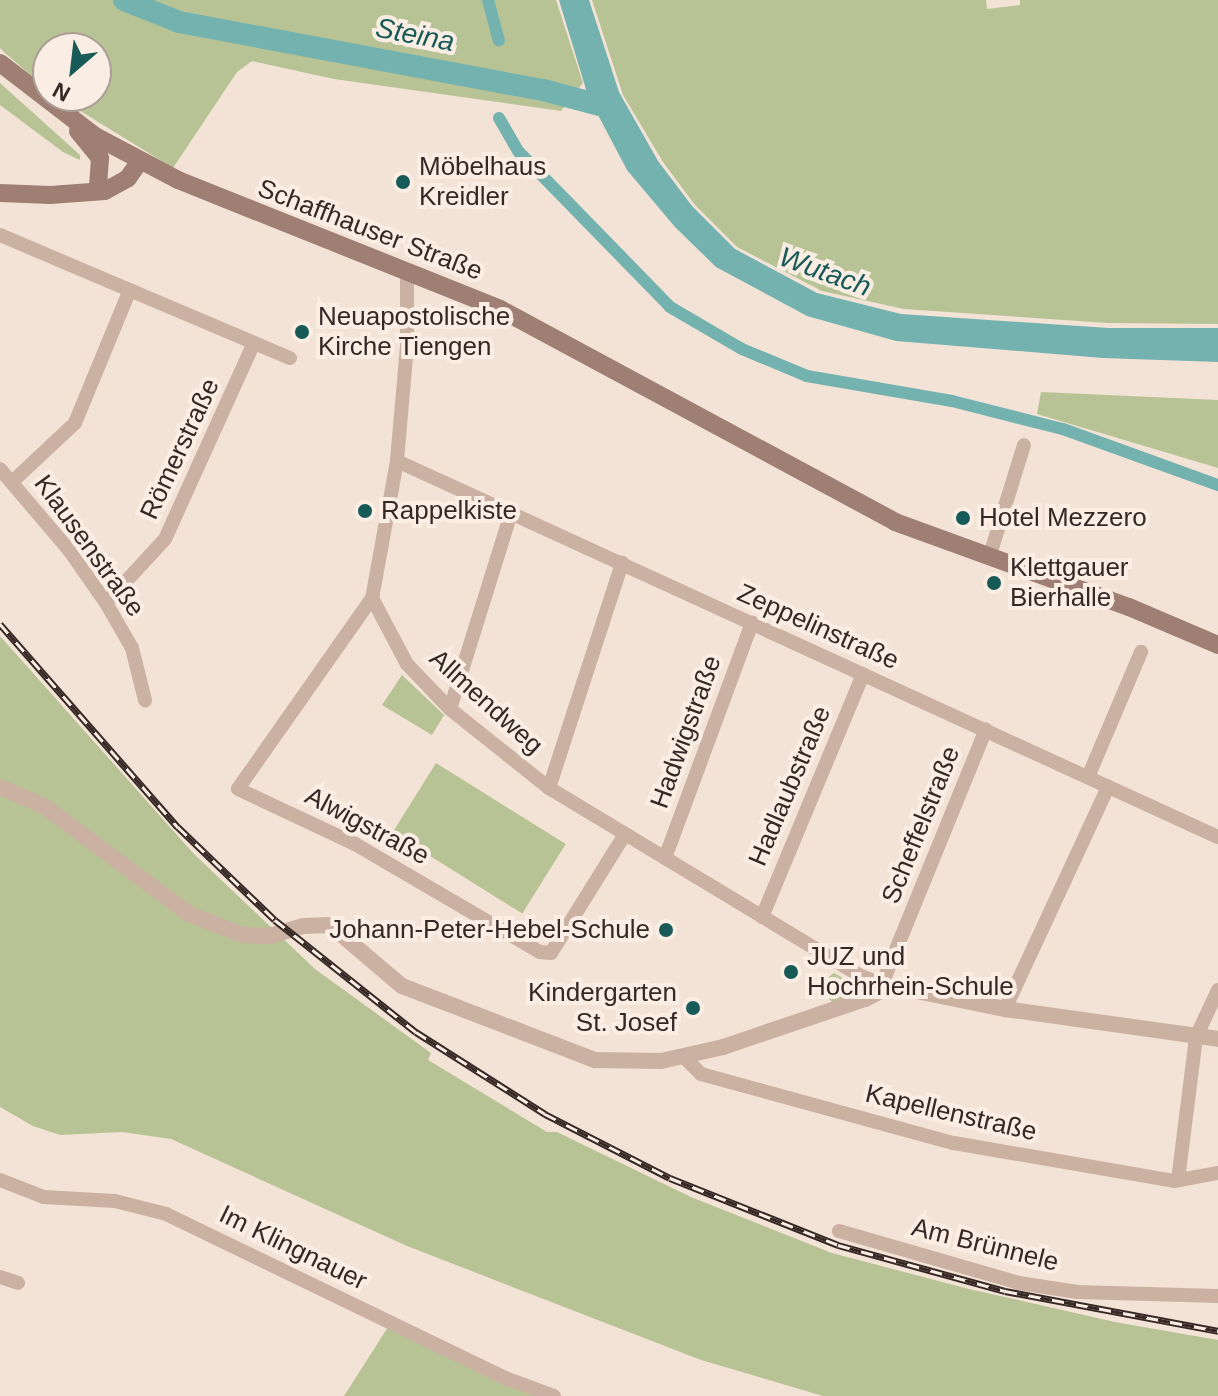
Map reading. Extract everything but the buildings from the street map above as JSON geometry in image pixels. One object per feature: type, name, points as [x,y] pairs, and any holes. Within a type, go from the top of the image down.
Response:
[{"type":"main road","name":"Schaffhauser Straße","points":[[0,63],[66,117],[120,151],[248,211],[407,270],[500,309],[718,424],[857,504],[919,532],[1129,607],[1218,645]]},
{"type":"main road","points":[[66,117],[100,158],[95,189]]},
{"type":"main road","points":[[95,189],[120,151]]},
{"type":"main road","points":[[0,193],[117,186],[140,161]]},
{"type":"street","points":[[0,253],[3,237],[290,358]]},
{"type":"street","points":[[372,598],[397,461],[407,346],[407,270]]},
{"type":"street","points":[[12,482],[75,423],[129,292]]},
{"type":"street","name":"Römerstraße","points":[[106,603],[165,539],[186,501],[254,343]]},
{"type":"street","points":[[989,558],[1024,445]]},
{"type":"street","name":"Zeppelinstraße","points":[[397,461],[1218,837]]},
{"type":"street","name":"Klausenstraße","points":[[0,469],[69,550],[106,603],[132,648],[145,700]]},
{"type":"street","points":[[450,709],[511,513]]},
{"type":"street","points":[[549,788],[622,563]]},
{"type":"street","name":"Allmendweg","points":[[372,598],[407,664],[450,709],[549,788],[861,976],[882,984]]},
{"type":"street","name":"Alwigstraße","points":[[372,598],[238,789],[355,844],[540,952],[551,953],[625,834]]},
{"type":"street","name":"Hadwigstraße","points":[[665,858],[752,623]]},
{"type":"street","points":[[1088,777],[1141,652]]},
{"type":"street","name":"Hadlaubstraße","points":[[762,917],[863,674]]},
{"type":"street","name":"Scheffelstraße","points":[[882,984],[986,729]]},
{"type":"street","points":[[0,787],[44,806],[189,914],[243,935],[270,936],[303,926],[330,925],[402,986],[595,1060],[661,1061],[723,1047],[865,999],[877,993],[882,984],[1005,1009],[1218,1039]]},
{"type":"street","points":[[1005,1009],[1108,787]]},
{"type":"street","points":[[1178,1180],[1196,1037],[1218,990]]},
{"type":"street","name":"Kapellenstraße","points":[[683,1056],[701,1074],[954,1143],[1178,1180],[1218,1173]]},
{"type":"street","name":"Im Klingnauer","points":[[0,1180],[44,1197],[115,1201],[166,1214],[508,1379],[554,1396]]},
{"type":"street","name":"Am Brünnele","points":[[839,1231],[1019,1283],[1077,1292],[1218,1296]]},
{"type":"street","points":[[0,1277],[18,1283]]},
{"type":"green space","points":[[0,0],[556,0],[583,83],[561,111],[334,79],[252,61],[237,72],[173,168],[82,112],[112,112],[112,32],[32,32],[32,76],[0,48]]},
{"type":"green space","points":[[592,0],[986,0],[987,9],[1020,5],[1020,0],[1218,0],[1218,324],[1108,323],[904,309],[822,291],[737,247],[695,205],[663,162],[623,95]]},
{"type":"green space","points":[[0,83],[80,155],[80,160],[63,152],[0,105]]},
{"type":"green space","points":[[1041,392],[1218,400],[1218,468],[1037,414]]},
{"type":"green space","points":[[0,636],[193,853],[315,969],[431,1053],[428,1060],[547,1132],[557,1132],[691,1197],[832,1253],[969,1289],[1115,1322],[1218,1340],[1218,1396],[823,1396],[701,1360],[407,1246],[171,1139],[122,1132],[60,1135],[33,1126],[0,1107]]},
{"type":"green space","points":[[402,675],[444,715],[432,735],[382,705]]},
{"type":"green space","points":[[436,763],[566,844],[522,914],[393,833]]},
{"type":"green space","points":[[834,973],[863,990],[861,995],[835,1005],[817,986]]},
{"type":"green space","points":[[388,1327],[537,1396],[344,1396]]},
{"type":"water","points":[[559,0],[589,0],[619,92],[658,161],[692,206],[735,249],[817,293],[901,314],[1109,328],[1218,328],[1218,362],[1103,358],[896,341],[807,316],[716,267],[675,227],[627,170],[588,96]]},
{"type":"waterway","name":"Steina","points":[[124,0],[179,22],[543,90],[603,106]]},
{"type":"waterway","points":[[488,0],[499,41]]},
{"type":"waterway","points":[[499,118],[519,152],[670,307],[742,349],[807,376],[952,401],[1063,429],[1218,485]]},
{"type":"railway","points":[[0,624],[178,827],[275,920],[416,1032],[545,1114],[670,1178],[838,1245],[1005,1291],[1218,1331]]},
{"type":"place","name":"Möbelhaus Kreidler","points":[[403,182]]},
{"type":"place","name":"Neuapostolische Kirche Tiengen","points":[[302,332]]},
{"type":"place","name":"Rappelkiste","points":[[365,511]]},
{"type":"place","name":"Hotel Mezzero","points":[[963,518]]},
{"type":"place","name":"Klettgauer Bierhalle","points":[[994,583]]},
{"type":"place","name":"Johann-Peter-Hebel-Schule","points":[[666,930]]},
{"type":"place","name":"JUZ und Hochrhein-Schule","points":[[791,972]]},
{"type":"place","name":"Kindergarten St. Josef","points":[[693,1008]]},
{"type":"water label","name":"Wutach","points":[[825,272]]}]
